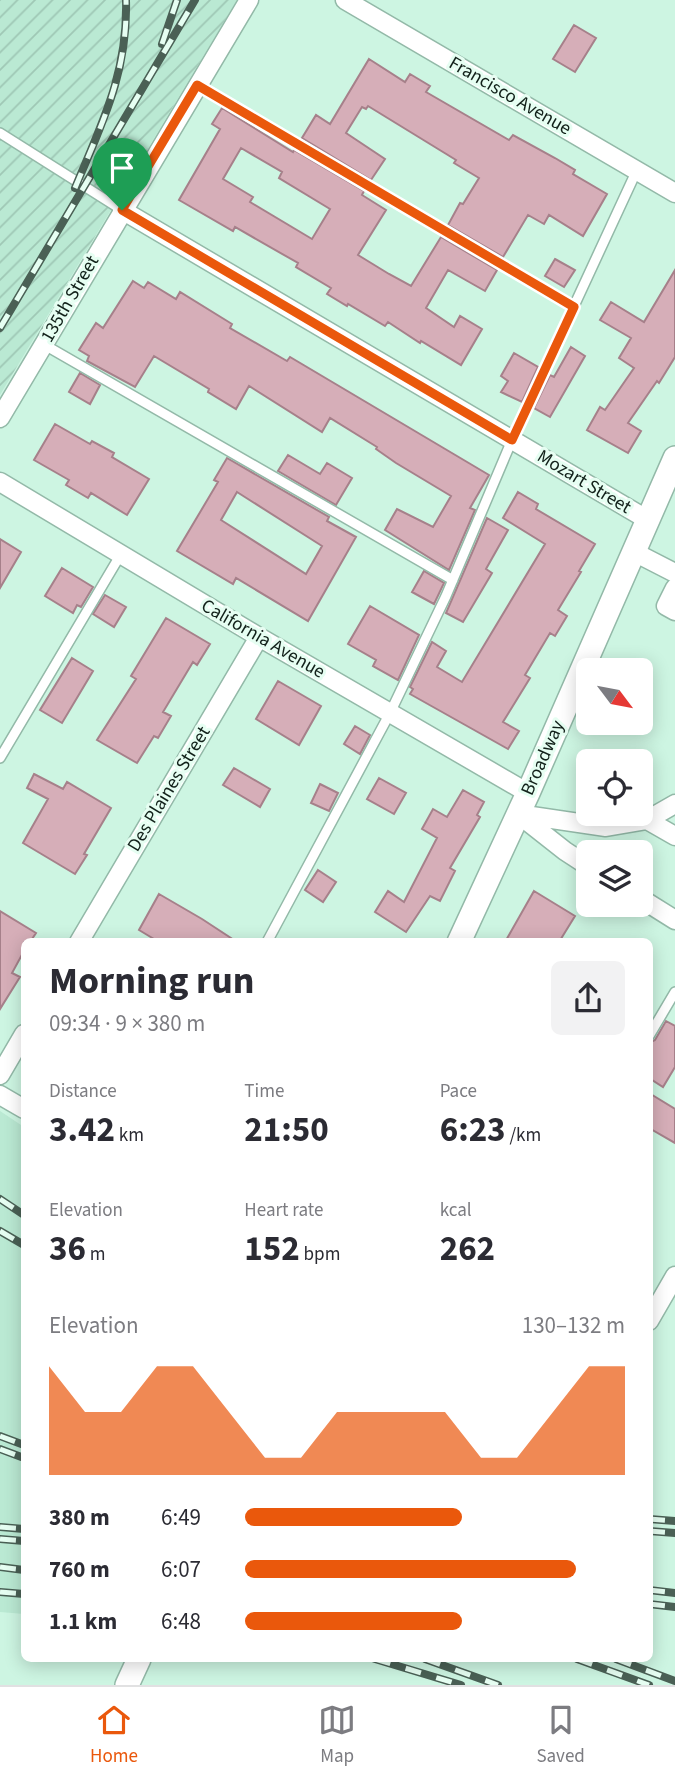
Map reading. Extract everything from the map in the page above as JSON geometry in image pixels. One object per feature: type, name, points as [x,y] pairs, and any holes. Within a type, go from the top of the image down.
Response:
[{"type":"street","name":"135th Street","points":[[0,418],[249,0]]},
{"type":"street","name":"Francisco Avenue","points":[[345,0],[675,193]]},
{"type":"street","name":"Mozart Street","points":[[122,210],[648,520]]},
{"type":"street","name":"Broadway","points":[[461,938],[675,458]]},
{"type":"street","name":"California Avenue","points":[[0,482],[390,713],[523,803],[565,851],[576,858]]},
{"type":"street","points":[[634,552],[675,573]]},
{"type":"street","points":[[675,588],[666,606],[675,611]]},
{"type":"street","name":"Des Plaines Street","points":[[81,938],[258,637]]},
{"type":"street","points":[[523,803],[576,818]]},
{"type":"street","points":[[653,817],[675,804]]},
{"type":"street","points":[[653,823],[675,836]]},
{"type":"street","points":[[653,906],[675,920]]},
{"type":"street","points":[[0,1076],[21,1039]]},
{"type":"street","points":[[0,1095],[21,1107]]},
{"type":"street","points":[[653,1314],[675,1276]]},
{"type":"street","points":[[127,1685],[138,1662]]},
{"type":"lane","points":[[197,85],[574,307]]},
{"type":"lane","points":[[0,133],[122,210]]},
{"type":"lane","points":[[269,938],[390,713],[453,580],[512,440],[637,170]]},
{"type":"lane","points":[[43,344],[453,580]]},
{"type":"lane","points":[[0,758],[121,554]]},
{"type":"lane","points":[[653,1029],[675,992]]},
{"type":"shaded area","points":[[0,0],[237,0],[0,395]]},
{"type":"shaded area","points":[[0,1111],[21,1125],[21,1614],[0,1612]]},
{"type":"building","points":[[574,25],[596,38],[575,72],[553,59]]},
{"type":"building","points":[[369,59],[405,82],[410,74],[430,86],[426,92],[509,140],[513,135],[555,158],[575,170],[573,174],[607,194],[583,236],[549,215],[544,224],[528,215],[503,257],[448,225],[479,178],[454,163],[456,160],[368,106],[366,109],[362,107],[346,133],[385,159],[371,180],[302,138],[316,115],[330,124]]},
{"type":"building","points":[[222,108],[293,152],[294,150],[364,191],[362,195],[386,210],[358,255],[411,286],[441,237],[497,270],[485,291],[448,270],[426,308],[454,327],[460,316],[482,329],[461,365],[388,322],[385,326],[348,304],[347,306],[327,294],[331,288],[296,267],[298,263],[235,227],[233,231],[179,200],[220,129],[212,124]],"holes":[[[241,148],[282,172],[279,178],[330,209],[312,239],[250,202],[253,197],[223,179]]]},
{"type":"building","points":[[555,259],[575,270],[564,287],[545,276]]},
{"type":"building","points":[[675,270],[675,357],[628,423],[641,431],[628,453],[587,430],[600,407],[605,410],[634,368],[619,358],[631,338],[600,320],[611,302],[644,322]]},
{"type":"building","points":[[133,281],[144,288],[148,282],[176,299],[180,292],[232,324],[230,328],[287,361],[290,357],[489,475],[470,508],[475,510],[449,570],[385,530],[397,509],[433,527],[451,496],[330,418],[322,432],[249,386],[236,409],[208,392],[209,389],[154,356],[135,387],[87,361],[89,356],[79,350],[96,323],[103,328]]},
{"type":"building","points":[[571,347],[585,356],[550,417],[534,408],[550,375],[554,377]]},
{"type":"building","points":[[514,353],[538,367],[522,402],[501,392],[508,381],[501,376]]},
{"type":"building","points":[[80,373],[100,385],[90,404],[69,392]]},
{"type":"building","points":[[55,424],[90,444],[92,441],[114,453],[112,457],[149,479],[127,515],[91,493],[88,498],[66,485],[69,480],[34,460]]},
{"type":"building","points":[[288,455],[320,474],[327,463],[352,478],[336,505],[278,471]]},
{"type":"building","points":[[227,458],[329,517],[327,521],[356,537],[308,621],[236,578],[233,584],[177,551],[218,482],[214,480]],"holes":[[[237,492],[322,546],[306,574],[221,520]]]},
{"type":"building","points":[[518,492],[538,504],[536,509],[595,544],[558,610],[567,616],[555,636],[550,633],[525,675],[530,678],[503,722],[519,731],[508,749],[410,694],[413,689],[410,687],[432,642],[446,651],[437,667],[462,682],[545,544],[503,518]]},
{"type":"building","points":[[487,518],[508,530],[486,569],[492,573],[463,622],[446,613]]},
{"type":"building","points":[[0,539],[21,552],[0,588]]},
{"type":"building","points":[[62,568],[93,587],[81,607],[77,605],[73,613],[45,596]]},
{"type":"building","points":[[424,571],[444,583],[434,604],[412,592]]},
{"type":"building","points":[[105,595],[126,607],[114,627],[93,614]]},
{"type":"building","points":[[370,606],[419,635],[398,680],[373,666],[376,660],[348,644]]},
{"type":"building","points":[[166,618],[210,644],[197,665],[193,662],[163,712],[171,716],[158,738],[154,736],[137,763],[97,740],[136,679],[131,676]]},
{"type":"building","points":[[72,658],[93,671],[62,723],[40,710]]},
{"type":"building","points":[[278,681],[321,706],[299,745],[256,719]]},
{"type":"building","points":[[355,726],[370,735],[360,754],[344,744]]},
{"type":"building","points":[[234,768],[270,789],[260,807],[223,785]]},
{"type":"building","points":[[34,774],[63,789],[67,782],[111,808],[75,874],[23,843],[48,799],[27,788]]},
{"type":"building","points":[[379,778],[406,793],[394,814],[367,799]]},
{"type":"building","points":[[320,784],[338,793],[329,811],[311,803]]},
{"type":"building","points":[[463,790],[484,802],[477,815],[480,817],[450,868],[455,871],[440,901],[430,896],[406,932],[375,912],[388,891],[404,902],[437,838],[422,829],[433,809],[447,817]]},
{"type":"building","points":[[318,870],[336,882],[323,902],[305,890]]},
{"type":"building","points":[[534,891],[575,916],[561,938],[507,938]]},
{"type":"building","points":[[159,894],[231,938],[152,938],[139,930]]},
{"type":"building","points":[[0,911],[36,933],[33,938],[21,938],[21,956],[12,973],[20,977],[0,1009]]},
{"type":"building","points":[[666,1021],[675,1026],[675,1067],[663,1087],[653,1081],[655,1040]]},
{"type":"building","points":[[653,1095],[675,1109],[675,1143],[653,1130]]},
{"type":"railway","points":[[75,188],[104,119],[118,74],[123,51],[126,0]]},
{"type":"railway","points":[[162,44],[177,0]]},
{"type":"railway","points":[[0,328],[195,0]]},
{"type":"railway","points":[[0,1199],[21,1213]]},
{"type":"railway","points":[[0,1231],[21,1243]]},
{"type":"railway","points":[[0,1436],[21,1444]]},
{"type":"railway","points":[[0,1449],[21,1457]]},
{"type":"railway","points":[[653,1519],[675,1521]]},
{"type":"railway","points":[[0,1527],[21,1529]]},
{"type":"railway","points":[[653,1531],[675,1533]]},
{"type":"railway","points":[[0,1539],[21,1541]]},
{"type":"railway","points":[[0,1567],[21,1570]]},
{"type":"railway","points":[[653,1590],[675,1593]]},
{"type":"railway","points":[[0,1592],[21,1594]]},
{"type":"railway","points":[[653,1604],[675,1607]]},
{"type":"railway","points":[[385,1662],[461,1685]]},
{"type":"railway","points":[[433,1662],[498,1685]]},
{"type":"railway","points":[[585,1662],[649,1685]]},
{"type":"railway","points":[[624,1662],[675,1681]]},
{"type":"route","points":[[197,85],[574,307],[512,440],[122,210],[197,85]]}]
